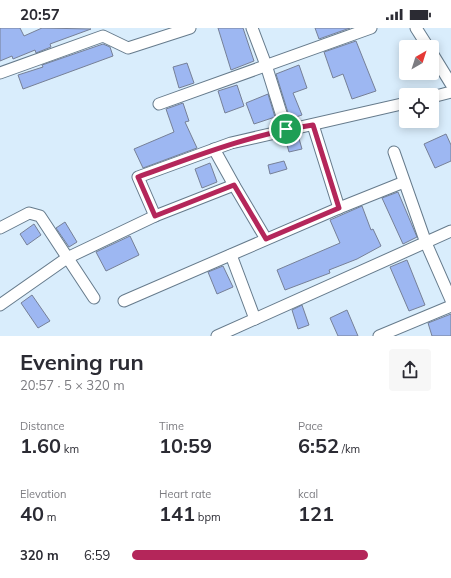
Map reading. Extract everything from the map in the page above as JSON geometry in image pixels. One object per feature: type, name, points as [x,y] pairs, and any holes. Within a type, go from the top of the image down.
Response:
[{"type":"street","points":[[0,74],[103,36],[128,48],[190,28]]},
{"type":"street","points":[[252,28],[266,65],[286,129]]},
{"type":"street","points":[[159,104],[371,28]]},
{"type":"street","points":[[416,28],[424,40]]},
{"type":"street","points":[[439,65],[451,84]]},
{"type":"street","points":[[439,95],[451,92]]},
{"type":"street","points":[[155,216],[138,177],[214,149],[286,129],[313,125],[399,105]]},
{"type":"street","points":[[313,125],[339,208]]},
{"type":"street","points":[[214,149],[266,239]]},
{"type":"street","points":[[394,152],[426,242],[451,300]]},
{"type":"street","points":[[124,301],[266,239],[404,182]]},
{"type":"street","points":[[0,305],[67,258],[155,216],[234,185]]},
{"type":"street","points":[[0,228],[19,217],[29,213],[34,213],[44,221],[94,298]]},
{"type":"street","points":[[217,336],[451,231]]},
{"type":"street","points":[[231,255],[255,319]]},
{"type":"street","points":[[379,336],[451,306]]},
{"type":"building","points":[[0,28],[20,28],[24,36],[42,28],[91,29],[50,44],[51,47],[36,53],[35,50],[13,59],[12,56],[0,61]]},
{"type":"building","points":[[218,28],[243,28],[254,61],[231,70]]},
{"type":"building","points":[[315,28],[350,28],[319,39]]},
{"type":"building","points":[[356,41],[376,91],[352,99],[343,74],[333,78],[324,52]]},
{"type":"building","points":[[103,44],[110,47],[113,56],[23,89],[18,75]]},
{"type":"building","points":[[187,63],[194,83],[179,88],[173,67]]},
{"type":"building","points":[[299,65],[307,88],[293,93],[302,115],[290,119],[276,74]]},
{"type":"building","points":[[237,85],[244,106],[225,113],[218,91]]},
{"type":"building","points":[[268,94],[275,117],[254,124],[246,103]]},
{"type":"building","points":[[183,103],[189,121],[185,122],[197,148],[143,168],[134,149],[174,132],[166,109]]},
{"type":"building","points":[[446,134],[451,145],[451,161],[435,168],[424,144]]},
{"type":"building","points":[[298,135],[302,149],[289,152],[285,138]]},
{"type":"building","points":[[284,161],[287,169],[270,174],[268,165]]},
{"type":"building","points":[[210,163],[217,182],[202,188],[195,169]]},
{"type":"building","points":[[398,192],[417,237],[403,244],[382,198]]},
{"type":"building","points":[[362,206],[371,230],[373,229],[381,246],[357,259],[329,270],[330,273],[285,290],[277,270],[340,243],[330,220]]},
{"type":"building","points":[[65,222],[77,242],[69,247],[56,228]]},
{"type":"building","points":[[34,224],[41,235],[27,245],[20,234]]},
{"type":"building","points":[[130,236],[139,255],[106,271],[96,252]]},
{"type":"building","points":[[407,260],[425,305],[409,311],[390,267]]},
{"type":"building","points":[[223,266],[233,287],[217,294],[208,272]]},
{"type":"building","points":[[32,295],[50,321],[38,328],[21,303]]},
{"type":"building","points":[[302,305],[309,325],[298,329],[292,310]]},
{"type":"building","points":[[347,310],[358,336],[338,336],[330,318]]},
{"type":"building","points":[[451,314],[451,336],[432,336],[428,323]]},
{"type":"route","points":[[313,125],[339,208],[266,239],[234,185],[155,216],[138,177],[231,143],[286,129],[313,125]]}]
